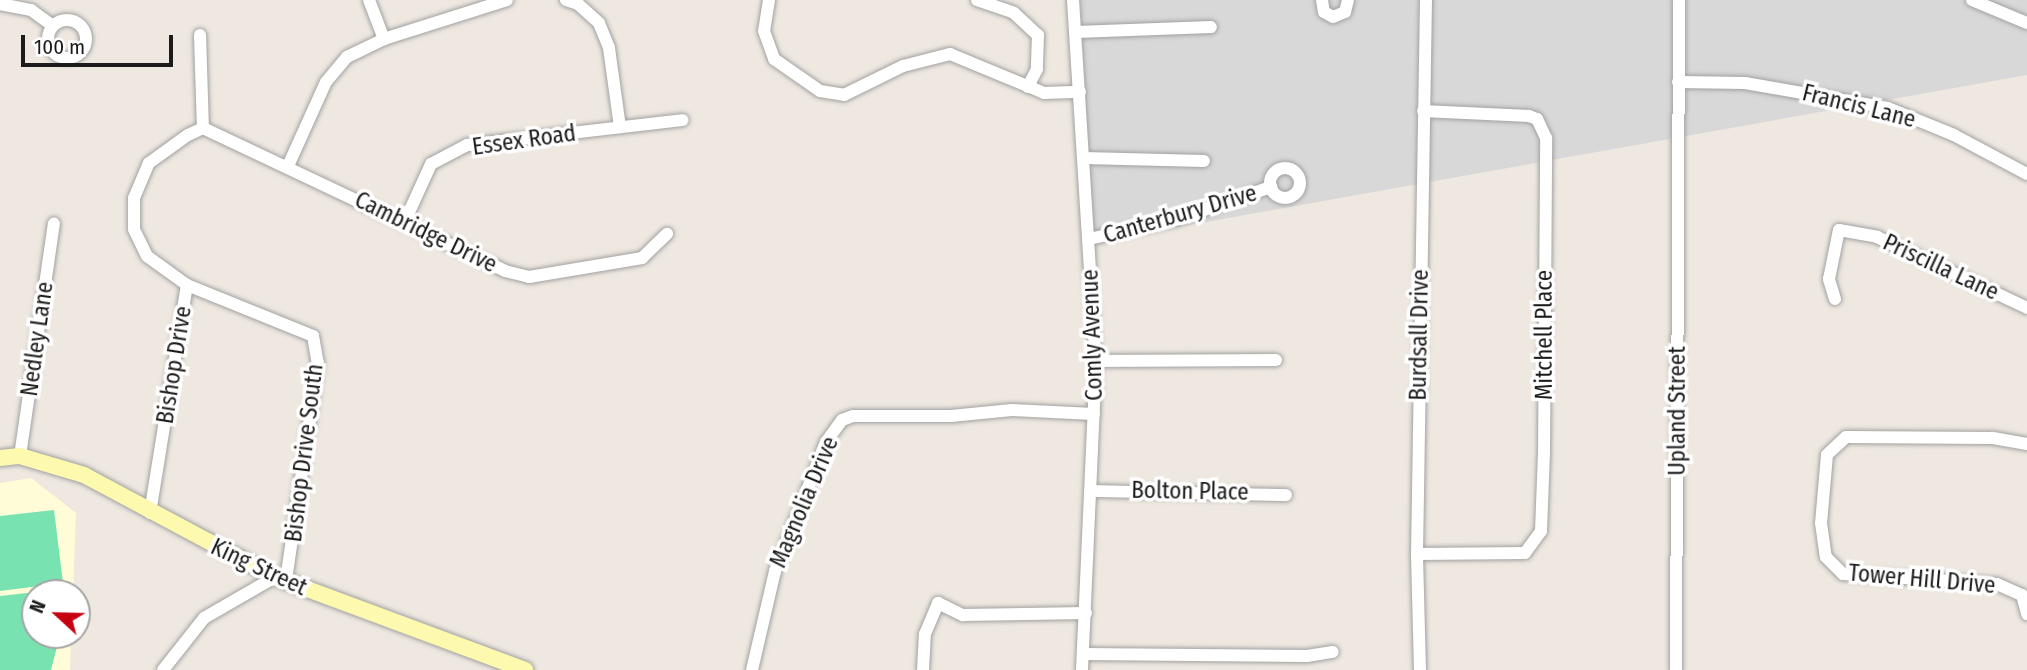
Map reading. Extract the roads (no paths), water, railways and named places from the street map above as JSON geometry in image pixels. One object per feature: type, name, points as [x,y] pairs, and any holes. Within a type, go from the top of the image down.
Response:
[{"type":"main road","name":"King Street","points":[[0,458],[20,456],[84,475],[150,513],[281,579],[525,670]]},
{"type":"street","points":[[369,0],[384,39]]},
{"type":"street","points":[[288,166],[326,82],[347,57],[384,39],[507,0]]},
{"type":"street","points":[[566,0],[592,17],[604,36],[620,127]]},
{"type":"street","points":[[769,0],[764,31],[771,53],[779,65],[820,91],[844,95],[903,66],[950,54],[1028,87],[1056,94],[1080,92]]},
{"type":"street","points":[[976,0],[1014,13],[1038,36],[1037,69],[1028,87]]},
{"type":"street","name":"Comly Avenue","points":[[1073,0],[1096,361],[1093,491],[1082,670]]},
{"type":"street","points":[[1322,0],[1324,12],[1334,17],[1345,12],[1348,0]]},
{"type":"street","name":"Burdsall Drive","points":[[1420,670],[1416,554],[1426,0]]},
{"type":"street","name":"Upland Street","points":[[1676,670],[1679,0]]},
{"type":"street","points":[[1972,0],[2027,23]]},
{"type":"street","points":[[0,4],[31,10],[53,26]]},
{"type":"street","points":[[1076,32],[1211,27]]},
{"type":"street","points":[[200,34],[203,128]]},
{"type":"street","name":"Francis Lane","points":[[1678,82],[1745,83],[1888,108],[1954,135],[2027,174]]},
{"type":"street","name":"Mitchell Place","points":[[1416,554],[1525,553],[1541,531],[1544,454],[1546,138],[1537,119],[1529,116],[1423,111]]},
{"type":"street","name":"Essex Road","points":[[405,221],[431,164],[467,145],[683,121]]},
{"type":"street","name":"Bishop Drive","points":[[150,513],[187,285],[147,256],[134,229],[134,198],[149,163],[188,135],[203,128]]},
{"type":"street","name":"Cambridge Drive","points":[[203,128],[405,221],[505,271],[529,277],[642,258],[667,234]]},
{"type":"street","points":[[1084,158],[1204,161]]},
{"type":"street","name":"Canterbury Drive","points":[[1089,239],[1175,220],[1271,187]]},
{"type":"street","name":"Nedley Lane","points":[[20,456],[54,223]]},
{"type":"street","name":"Priscilla Lane","points":[[1835,299],[1829,279],[1839,230],[1877,237],[2027,308]]},
{"type":"street","name":"Bishop Drive South","points":[[187,285],[313,336],[318,363],[281,579]]},
{"type":"street","points":[[1096,361],[1276,360]]},
{"type":"street","name":"Magnolia Drive","points":[[752,670],[775,571],[825,442],[842,420],[853,416],[951,416],[1012,410],[1094,414]]},
{"type":"street","name":"Tower Hill Drive","points":[[2027,444],[1992,438],[1846,437],[1827,455],[1821,523],[1826,557],[1843,574],[1987,582],[2015,589],[2026,601],[2027,614]]},
{"type":"street","name":"Bolton Place","points":[[1093,491],[1286,495]]},
{"type":"street","points":[[163,670],[204,618],[281,579]]},
{"type":"street","points":[[923,670],[925,635],[938,603],[963,614],[1086,613]]},
{"type":"street","points":[[1083,653],[1307,656],[1333,653]]},
{"type":"street","points":[[1420,670],[1432,670]]}]
